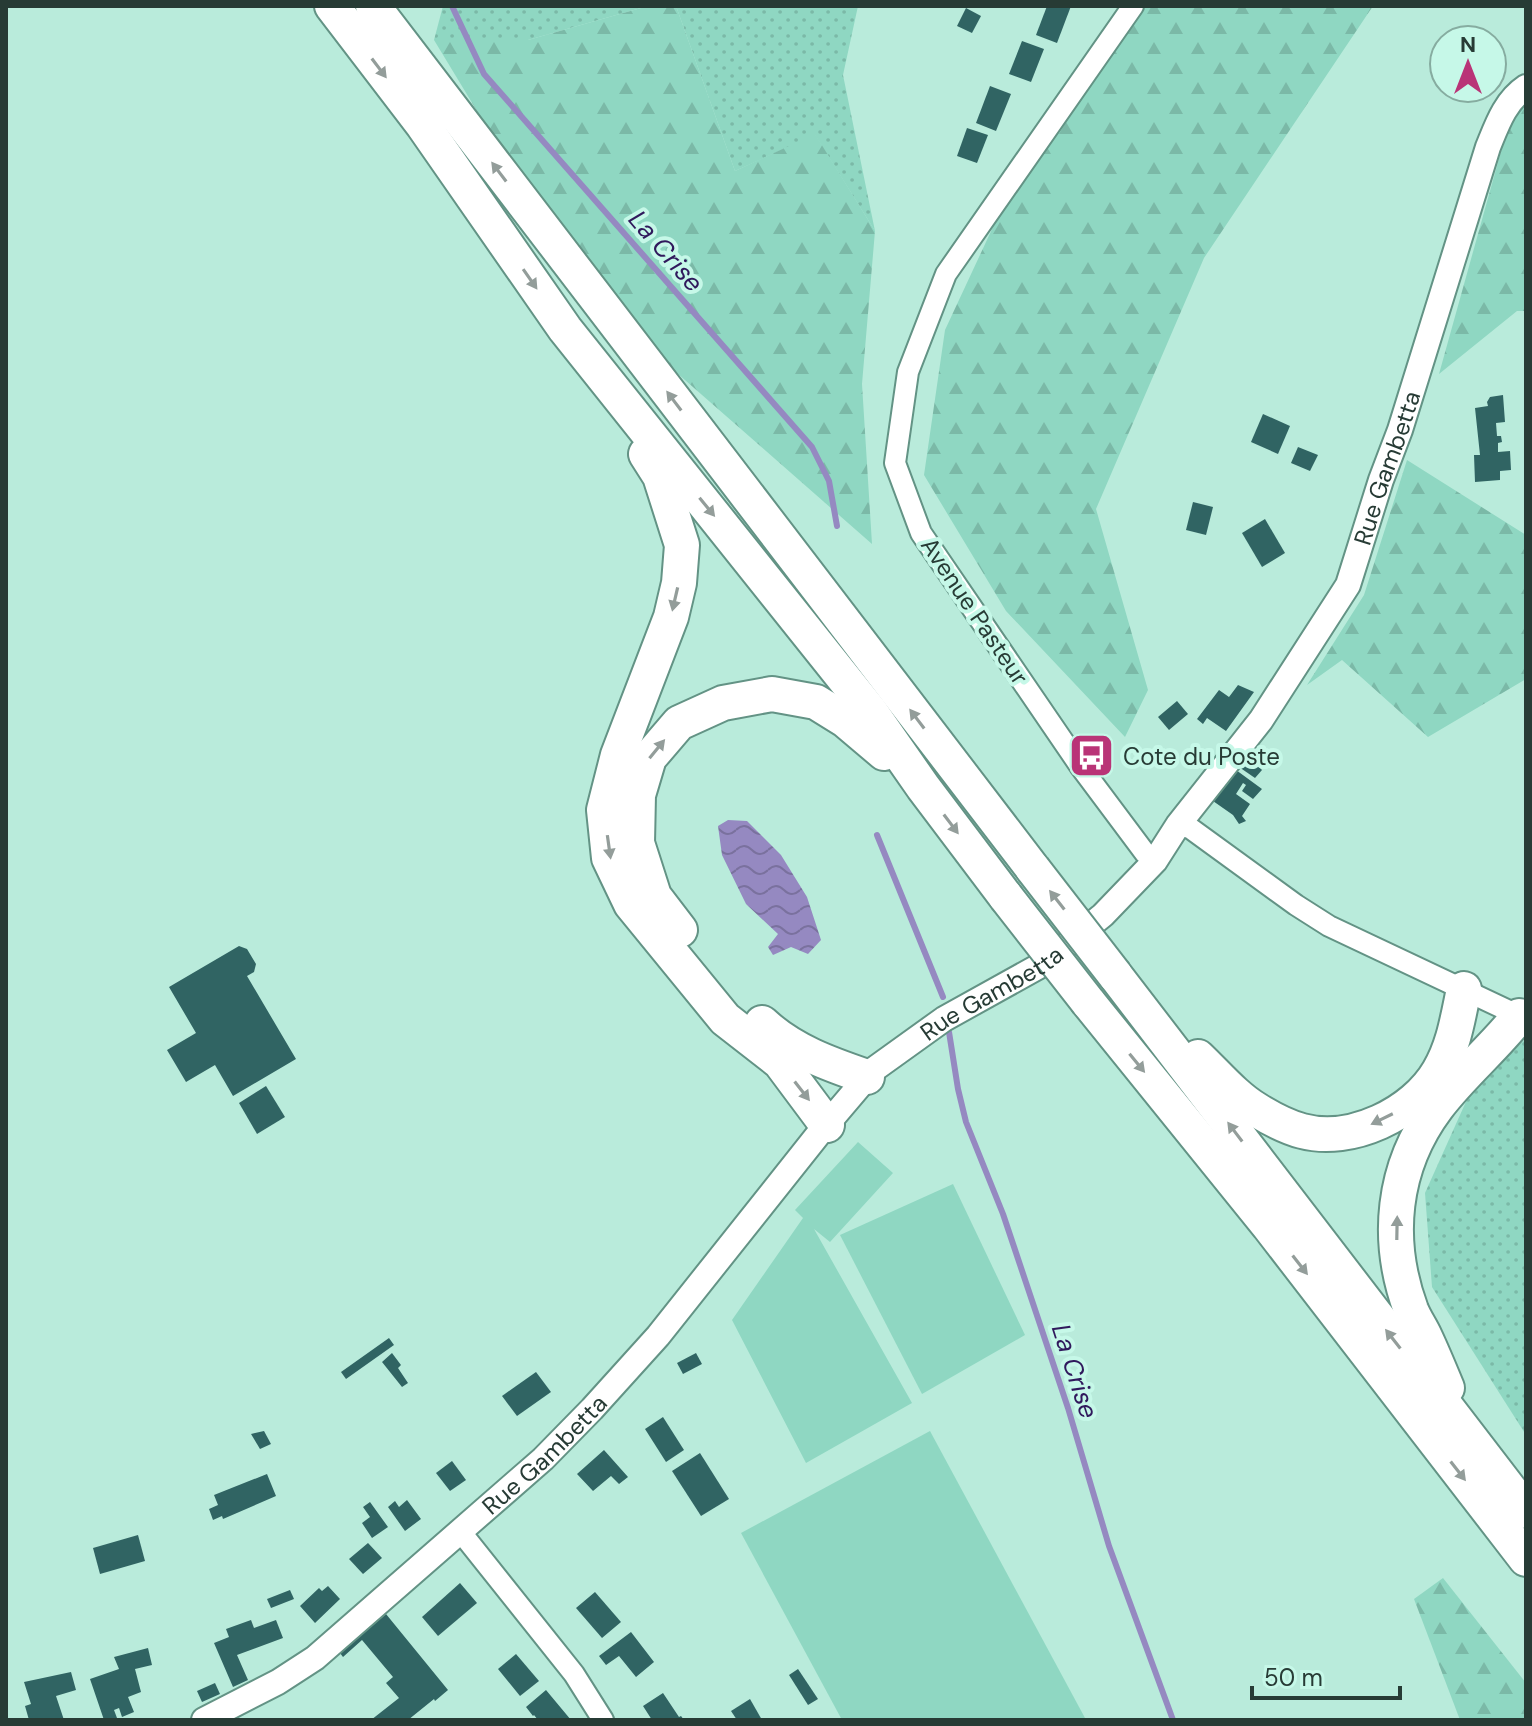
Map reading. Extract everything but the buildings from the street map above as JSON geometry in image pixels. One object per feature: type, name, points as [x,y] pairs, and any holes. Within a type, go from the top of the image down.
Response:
[{"type":"highway","points":[[332,6],[423,125],[565,329],[660,476],[682,545],[679,583],[671,617],[618,755],[604,810],[609,858],[631,904],[715,1008],[780,1062],[827,1125]]},
{"type":"highway","points":[[373,6],[1526,1511]]},
{"type":"highway","points":[[565,329],[870,711],[1006,897],[1269,1226],[1526,1559]]},
{"type":"highway","points":[[867,1077],[822,1062],[778,1038],[724,988],[654,896],[637,843],[638,795],[649,758],[679,723],[723,703],[772,694],[816,702],[845,720],[923,787]]},
{"type":"highway","points":[[1115,975],[1244,1102],[1303,1131],[1331,1134],[1380,1122],[1420,1097],[1439,1071],[1451,1045],[1464,989]]},
{"type":"highway","points":[[1466,1433],[1402,1284],[1397,1257],[1399,1193],[1406,1162],[1436,1108],[1458,1081],[1523,1018]]},
{"type":"street","name":"Avenue Pasteur","points":[[1133,6],[946,274],[908,372],[895,463],[921,533],[1080,766],[1145,853],[1155,861]]},
{"type":"street","name":"Rue Gambetta","points":[[204,1720],[278,1682],[315,1658],[543,1459],[658,1336],[873,1070],[944,1019],[1043,964],[1103,915],[1155,861],[1178,825],[1261,720],[1348,585],[1405,415],[1488,147],[1502,114],[1526,87]]},
{"type":"street","points":[[1178,825],[1190,828],[1329,926],[1523,1018]]},
{"type":"street","points":[[460,1531],[574,1674],[603,1720]]},
{"type":"green space","points":[[443,6],[648,6],[528,40],[434,40]]},
{"type":"green space","points":[[648,6],[676,6],[735,171],[815,134],[875,231],[862,384],[872,544],[589,296],[434,40],[528,40]]},
{"type":"green space","points":[[676,6],[858,6],[843,75],[875,231],[815,135],[735,171]]},
{"type":"green space","points":[[1140,6],[1373,6],[1204,258],[1096,509],[1148,690],[1125,737],[1006,611],[924,475],[945,330],[1020,169]]},
{"type":"green space","points":[[1526,99],[1526,311],[1517,311],[1439,374],[1505,137]]},
{"type":"green space","points":[[1407,460],[1526,535],[1526,679],[1428,737],[1342,660],[1307,685],[1364,595]]},
{"type":"green space","points":[[1526,1039],[1526,1435],[1432,1287],[1425,1193],[1473,1086]]},
{"type":"green space","points":[[858,1142],[893,1173],[830,1242],[814,1229],[912,1403],[806,1463],[732,1320],[803,1218],[795,1210]]},
{"type":"green space","points":[[953,1184],[1025,1335],[922,1394],[840,1235]]},
{"type":"green space","points":[[930,1431],[1085,1718],[1082,1720],[842,1720],[741,1533]]},
{"type":"green space","points":[[1443,1578],[1526,1683],[1526,1720],[1460,1720],[1414,1599]]},
{"type":"water","points":[[728,820],[747,821],[781,855],[807,897],[821,940],[808,954],[791,947],[773,955],[768,947],[778,934],[746,904],[722,855],[718,826]]},
{"type":"waterway","name":"La Crise","points":[[452,6],[484,74],[812,447],[829,481],[837,526]]},
{"type":"waterway","name":"La Crise","points":[[877,835],[943,997]]},
{"type":"waterway","name":"La Crise","points":[[949,1032],[966,1122],[1003,1214],[1068,1408],[1109,1546],[1173,1720]]},
{"type":"place","name":"Cote du Poste","points":[[1092,756]]}]
